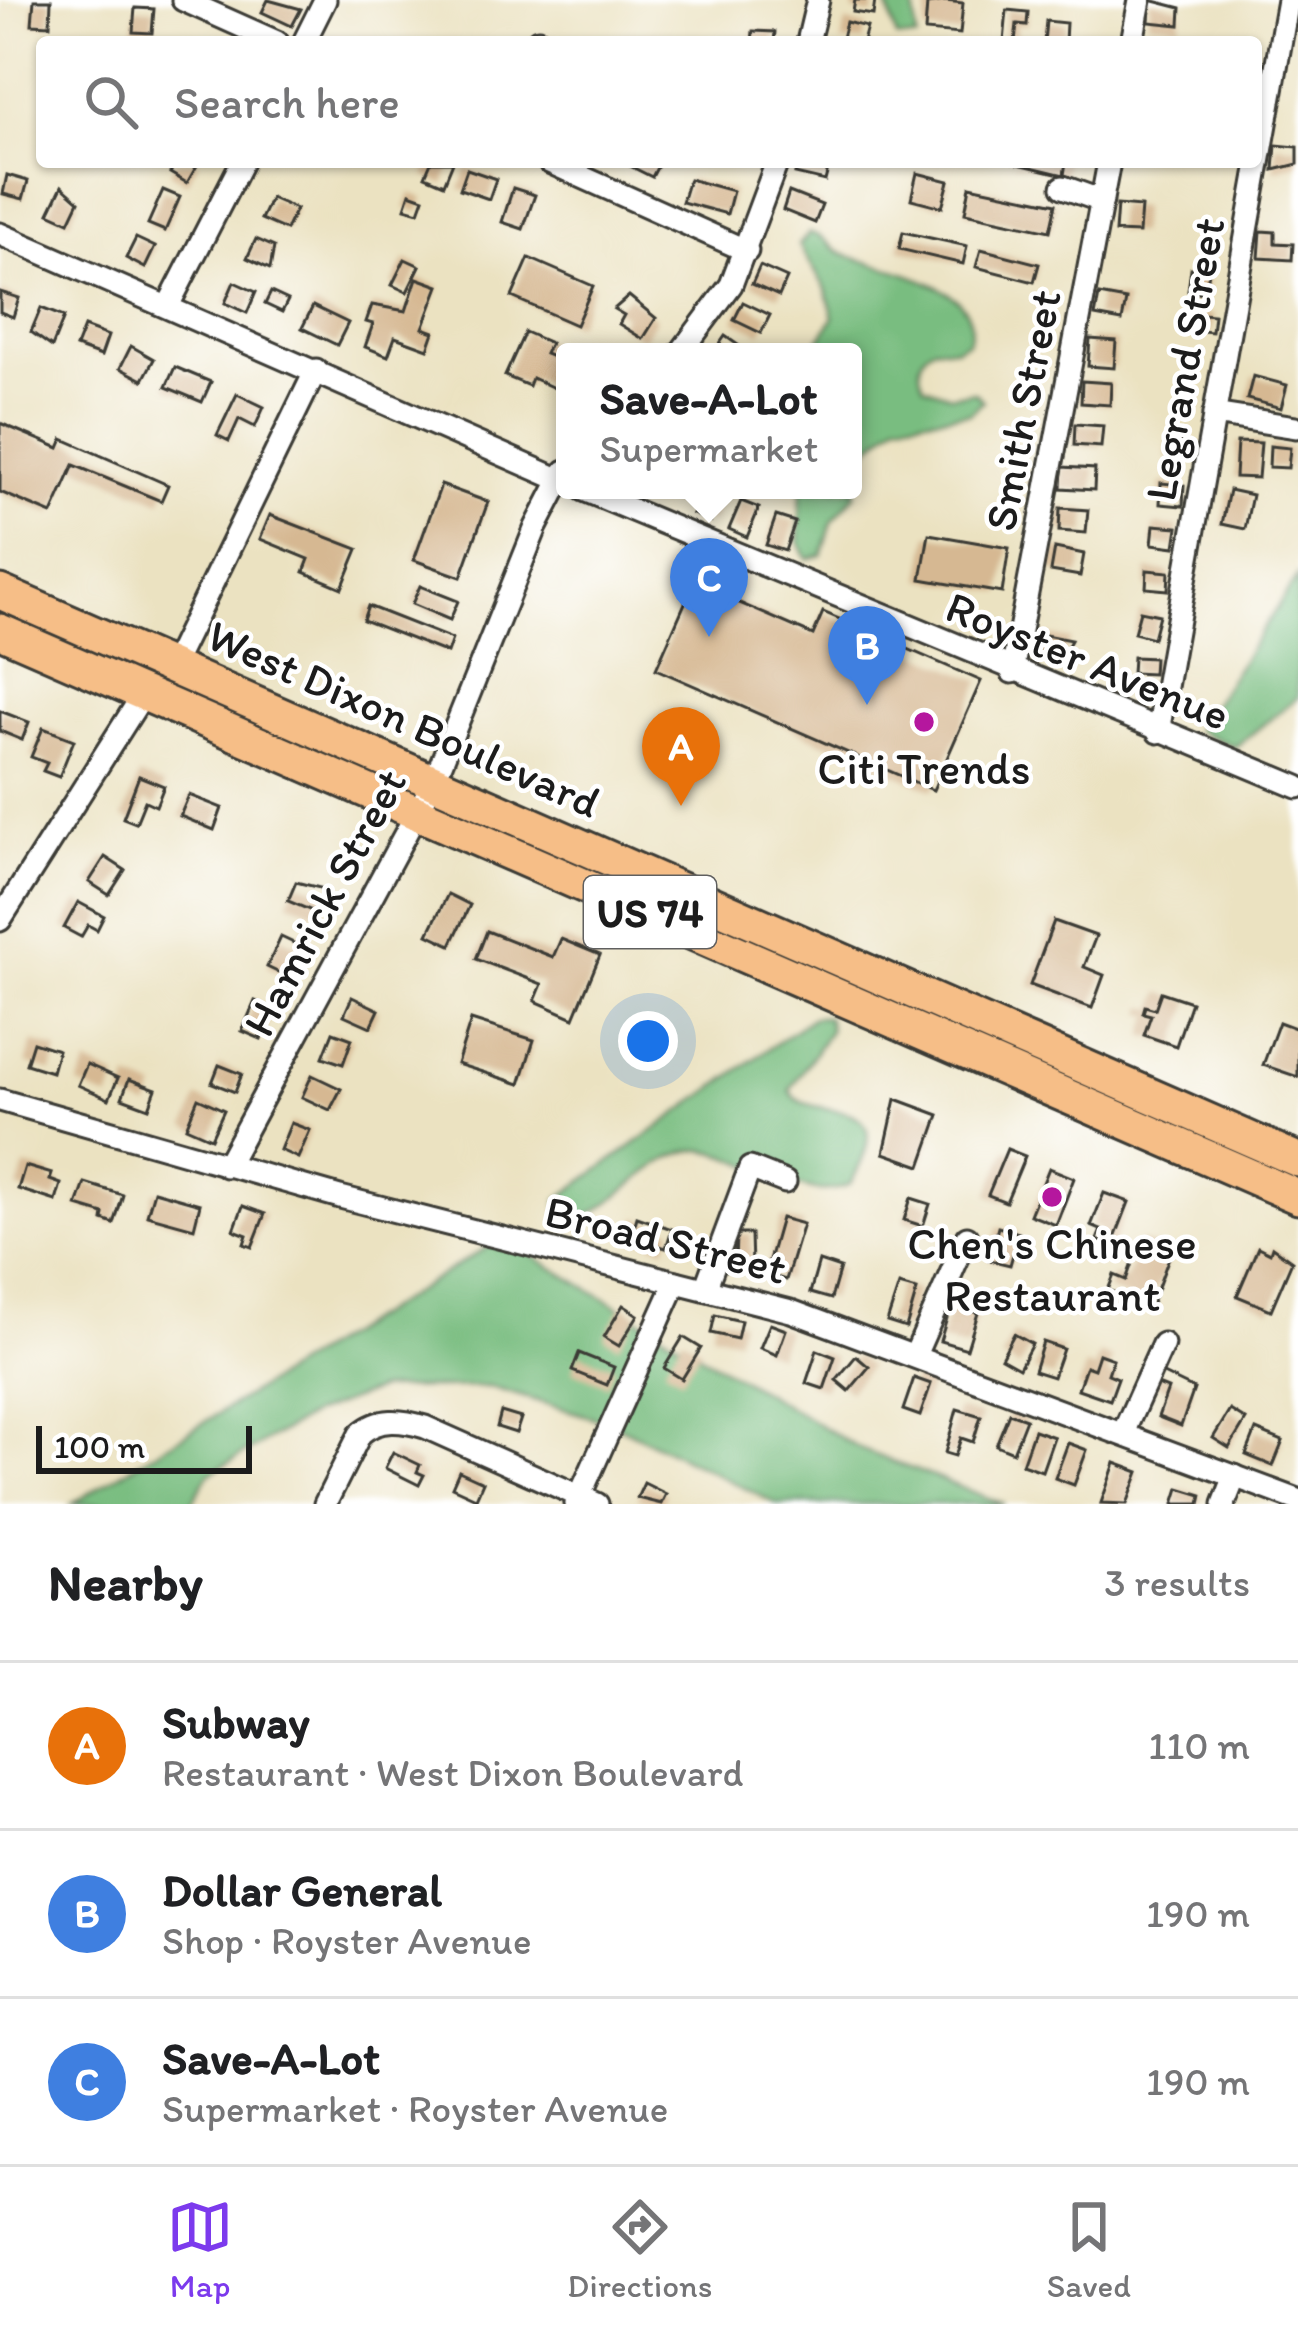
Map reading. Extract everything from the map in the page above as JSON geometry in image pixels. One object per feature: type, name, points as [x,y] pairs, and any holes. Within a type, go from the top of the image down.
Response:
[{"type":"highway","name":"West Dixon Boulevard","points":[[0,592],[1298,1160]]},
{"type":"highway","name":"West Dixon Boulevard","points":[[0,631],[1298,1197]]},
{"type":"street","points":[[183,0],[264,36]]},
{"type":"street","points":[[307,36],[325,0]]},
{"type":"street","points":[[809,36],[818,0]]},
{"type":"street","points":[[1133,36],[1140,0]]},
{"type":"street","name":"Legrand Street","points":[[1262,145],[1288,0]]},
{"type":"street","points":[[169,304],[239,168]]},
{"type":"street","points":[[562,168],[747,251]]},
{"type":"street","points":[[688,343],[731,285],[775,168]]},
{"type":"street","name":"Smith Street","points":[[1012,672],[1108,168]]},
{"type":"street","name":"Legrand Street","points":[[1158,732],[1258,168]]},
{"type":"street","points":[[1063,187],[1102,201]]},
{"type":"street","points":[[0,234],[556,475]]},
{"type":"street","points":[[172,666],[316,370]]},
{"type":"street","points":[[1214,414],[1296,427]]},
{"type":"street","name":"Hamrick Street","points":[[226,1166],[434,781],[556,494]]},
{"type":"street","name":"Royster Avenue","points":[[605,499],[1298,788]]},
{"type":"street","points":[[0,920],[144,693]]},
{"type":"street","name":"Broad Street","points":[[0,1100],[226,1166],[705,1289],[916,1353],[1298,1500]]},
{"type":"street","points":[[705,1289],[750,1168],[785,1182]]},
{"type":"street","points":[[916,1353],[967,1237]]},
{"type":"street","points":[[325,1504],[360,1434],[369,1426],[396,1421],[425,1427],[584,1501],[676,1282]]},
{"type":"street","points":[[1123,1433],[1163,1344]]},
{"type":"street","points":[[1224,1504],[1235,1476]]},
{"type":"green space","points":[[886,0],[914,0],[917,36],[896,36]]},
{"type":"green space","points":[[809,233],[814,234],[841,253],[925,281],[962,305],[970,321],[968,341],[956,348],[934,346],[922,359],[920,374],[924,386],[951,395],[975,392],[983,401],[970,413],[899,421],[862,454],[862,343],[818,343],[834,317],[826,289],[799,245]]},
{"type":"green space","points":[[801,499],[851,499],[832,522],[822,555],[807,559],[799,542]]},
{"type":"green space","points":[[1298,576],[1298,697],[1235,747],[1196,730]]},
{"type":"green space","points":[[813,1017],[827,1017],[830,1029],[790,1090],[813,1106],[860,1119],[867,1132],[865,1152],[850,1184],[814,1190],[699,1150],[663,1162],[592,1213],[558,1221],[558,1199]]},
{"type":"green space","points":[[502,1238],[862,1450],[1004,1504],[777,1504],[614,1424],[490,1387],[380,1389],[313,1414],[209,1474],[191,1504],[72,1504]]},
{"type":"building","points":[[34,0],[51,0],[50,25],[32,24]]},
{"type":"building","points":[[268,0],[301,9],[292,26],[262,12]]},
{"type":"building","points":[[855,0],[875,0],[873,15],[853,12]]},
{"type":"building","points":[[1150,0],[1181,8],[1180,25],[1149,22]]},
{"type":"building","points":[[963,3],[960,34],[925,31],[927,4]]},
{"type":"building","points":[[135,8],[154,9],[152,33],[133,32]]},
{"type":"building","points":[[1007,10],[1028,12],[1027,25],[1017,24],[1016,36],[1005,36]]},
{"type":"building","points":[[1046,21],[1066,23],[1065,36],[1045,36]]},
{"type":"building","points":[[846,22],[867,27],[865,36],[842,36]]},
{"type":"building","points":[[753,31],[775,32],[775,36],[753,36]]},
{"type":"building","points":[[1276,145],[1298,147],[1298,164],[1274,170]]},
{"type":"building","points":[[173,168],[196,168],[187,183],[170,173]]},
{"type":"building","points":[[428,168],[451,168],[444,184],[425,176]]},
{"type":"building","points":[[634,168],[657,168],[652,177]]},
{"type":"building","points":[[796,168],[828,168],[825,181],[795,174]]},
{"type":"building","points":[[1035,168],[1065,168],[1064,175]]},
{"type":"building","points":[[467,169],[496,179],[489,199],[460,189]]},
{"type":"building","points":[[917,173],[949,181],[942,207],[911,199]]},
{"type":"building","points":[[7,175],[28,181],[23,199],[3,194]]},
{"type":"building","points":[[689,179],[733,191],[727,214],[682,202]]},
{"type":"building","points":[[62,186],[79,201],[69,222],[49,213]]},
{"type":"building","points":[[970,186],[1056,204],[1050,231],[965,213]]},
{"type":"building","points":[[513,188],[535,195],[523,229],[502,222]]},
{"type":"building","points":[[163,190],[180,197],[165,231],[148,224]]},
{"type":"building","points":[[789,192],[822,205],[815,223],[783,210]]},
{"type":"building","points":[[410,193],[424,198],[419,212],[405,208]]},
{"type":"building","points":[[271,198],[296,209],[286,230],[261,219]]},
{"type":"building","points":[[1117,205],[1141,207],[1139,233],[1115,232]]},
{"type":"building","points":[[1261,231],[1275,232],[1275,243],[1293,244],[1292,260],[1259,258]]},
{"type":"building","points":[[903,232],[967,246],[963,264],[899,249]]},
{"type":"building","points":[[136,238],[155,247],[145,268],[126,258]]},
{"type":"building","points":[[256,239],[274,247],[270,269],[247,258]]},
{"type":"building","points":[[981,249],[1039,264],[1034,282],[976,267]]},
{"type":"building","points":[[529,258],[593,286],[576,325],[512,297]]},
{"type":"building","points":[[405,259],[420,266],[407,292],[392,285]]},
{"type":"building","points":[[760,266],[787,278],[779,296],[752,284]]},
{"type":"building","points":[[1191,268],[1209,270],[1206,293],[1188,291]]},
{"type":"building","points":[[417,278],[439,286],[423,328],[434,332],[428,349],[395,337],[388,356],[365,347],[373,324],[366,322],[372,305],[406,311]]},
{"type":"building","points":[[234,282],[256,292],[247,313],[225,303]]},
{"type":"building","points":[[0,292],[19,298],[13,317],[0,312]]},
{"type":"building","points":[[271,292],[288,300],[282,312],[265,304]]},
{"type":"building","points":[[1099,295],[1126,300],[1122,321],[1095,316]]},
{"type":"building","points":[[629,296],[656,318],[643,339],[619,324],[624,315],[614,309]]},
{"type":"building","points":[[743,302],[770,315],[761,333],[734,320]]},
{"type":"building","points":[[313,306],[348,323],[337,345],[302,328]]},
{"type":"building","points":[[41,308],[64,317],[52,347],[31,332]]},
{"type":"building","points":[[1191,313],[1214,315],[1212,332],[1189,330]]},
{"type":"building","points":[[84,327],[108,336],[101,356],[76,347]]},
{"type":"building","points":[[525,332],[550,343],[545,354],[556,358],[556,389],[532,378],[529,386],[505,376]]},
{"type":"building","points":[[1090,339],[1116,341],[1114,368],[1088,366]]},
{"type":"building","points":[[131,346],[154,359],[143,380],[120,368]]},
{"type":"building","points":[[175,367],[211,382],[202,402],[166,387]]},
{"type":"building","points":[[1253,376],[1287,385],[1281,408],[1247,399]]},
{"type":"building","points":[[1082,381],[1111,383],[1110,405],[1081,403]]},
{"type":"building","points":[[237,394],[264,407],[255,427],[239,419],[229,441],[217,435]]},
{"type":"building","points":[[0,423],[59,448],[63,439],[168,485],[161,501],[74,465],[52,514],[0,492]]},
{"type":"building","points":[[1075,424],[1103,426],[1101,447],[1074,445]]},
{"type":"building","points":[[1168,441],[1187,443],[1186,460],[1167,458]]},
{"type":"building","points":[[1237,442],[1261,443],[1258,478],[1235,477]]},
{"type":"building","points":[[1270,446],[1290,448],[1288,468],[1269,467]]},
{"type":"building","points":[[1062,467],[1095,469],[1094,490],[1061,488]]},
{"type":"building","points":[[1161,483],[1184,485],[1183,506],[1160,504]]},
{"type":"building","points":[[441,485],[488,502],[461,577],[414,560]]},
{"type":"building","points":[[1229,490],[1252,495],[1245,529],[1222,524]]},
{"type":"building","points":[[699,499],[720,499],[711,521],[693,514]]},
{"type":"building","points":[[741,501],[759,508],[747,537],[729,529]]},
{"type":"building","points":[[1060,508],[1088,510],[1086,533],[1059,531]]},
{"type":"building","points":[[270,515],[358,549],[342,588],[304,572],[309,559],[260,539]]},
{"type":"building","points":[[776,516],[795,522],[785,551],[766,545]]},
{"type":"building","points":[[1154,525],[1178,527],[1175,547],[1152,544]]},
{"type":"building","points":[[929,534],[1009,548],[1002,593],[921,579]]},
{"type":"building","points":[[1055,548],[1084,554],[1080,576],[1051,571]]},
{"type":"building","points":[[700,569],[719,577],[712,591],[813,635],[823,612],[981,681],[933,790],[656,669]]},
{"type":"building","points":[[1147,570],[1169,572],[1168,590],[1146,588]]},
{"type":"building","points":[[420,586],[458,601],[450,620],[412,604]]},
{"type":"building","points":[[368,606],[452,639],[447,653],[363,620]]},
{"type":"building","points":[[1140,611],[1159,615],[1153,638],[1134,633]]},
{"type":"building","points":[[1040,634],[1071,640],[1060,661],[1036,657]]},
{"type":"building","points":[[1133,657],[1154,658],[1153,674],[1132,673]]},
{"type":"building","points":[[0,711],[29,722],[22,740],[0,731]]},
{"type":"building","points":[[43,728],[74,740],[59,777],[43,771],[47,763],[31,757]]},
{"type":"building","points":[[139,776],[164,786],[156,806],[145,801],[136,823],[123,818]]},
{"type":"building","points":[[189,795],[222,808],[214,830],[180,816]]},
{"type":"building","points":[[105,857],[125,870],[109,895],[89,882]]},
{"type":"building","points":[[296,882],[328,890],[319,914],[288,901]]},
{"type":"building","points":[[448,894],[470,905],[451,945],[428,934]]},
{"type":"building","points":[[78,902],[104,916],[97,930],[88,925],[81,937],[64,928]]},
{"type":"building","points":[[1054,921],[1096,936],[1084,967],[1104,975],[1092,1008],[1030,985]]},
{"type":"building","points":[[487,931],[553,957],[561,939],[600,955],[574,1018],[535,1001],[542,984],[476,959]]},
{"type":"building","points":[[281,937],[302,947],[288,977],[267,967]]},
{"type":"building","points":[[1161,992],[1191,1002],[1176,1046],[1144,1035],[1151,1015],[1143,1013],[1145,1006],[1155,1009]]},
{"type":"building","points":[[352,997],[379,1010],[371,1027],[344,1015]]},
{"type":"building","points":[[255,1001],[274,1009],[261,1039],[242,1031]]},
{"type":"building","points":[[471,1020],[534,1040],[520,1084],[457,1064]]},
{"type":"building","points":[[1279,1022],[1298,1029],[1298,1077],[1263,1065]]},
{"type":"building","points":[[333,1032],[352,1039],[343,1064],[323,1057]]},
{"type":"building","points":[[33,1042],[58,1050],[52,1072],[26,1064]]},
{"type":"building","points":[[87,1064],[118,1078],[109,1099],[78,1085]]},
{"type":"building","points":[[219,1065],[242,1074],[235,1092],[212,1083]]},
{"type":"building","points":[[312,1075],[341,1089],[330,1110],[302,1097]]},
{"type":"building","points":[[129,1079],[156,1089],[149,1108],[122,1098]]},
{"type":"building","points":[[198,1098],[224,1110],[211,1138],[186,1127]]},
{"type":"building","points":[[896,1099],[939,1115],[921,1166],[884,1153]]},
{"type":"building","points":[[291,1123],[310,1130],[298,1158],[280,1150]]},
{"type":"building","points":[[1007,1149],[1025,1156],[1006,1202],[988,1195]]},
{"type":"building","points":[[25,1166],[52,1174],[50,1180],[61,1184],[56,1201],[18,1189]]},
{"type":"building","name":"Chen's Chinese Restaurant","points":[[1049,1168],[1074,1178],[1056,1225],[1030,1215]]},
{"type":"building","points":[[85,1183],[123,1195],[114,1224],[103,1220],[104,1214],[77,1206]]},
{"type":"building","points":[[154,1191],[200,1204],[194,1228],[147,1215]]},
{"type":"building","points":[[1104,1193],[1129,1202],[1112,1246],[1097,1240],[1101,1230],[1091,1226]]},
{"type":"building","points":[[911,1198],[930,1204],[923,1226],[904,1220]]},
{"type":"building","points":[[243,1206],[265,1214],[252,1247],[244,1244],[247,1235],[234,1230]]},
{"type":"building","points":[[637,1217],[672,1229],[666,1248],[631,1237]]},
{"type":"building","points":[[781,1218],[803,1224],[786,1280],[765,1274]]},
{"type":"building","points":[[998,1227],[1019,1233],[1010,1265],[989,1260]]},
{"type":"building","points":[[736,1234],[751,1234],[752,1267],[735,1266]]},
{"type":"building","points":[[1140,1241],[1171,1252],[1151,1306],[1108,1290],[1114,1275],[1126,1280]]},
{"type":"building","points":[[1258,1247],[1270,1253],[1272,1247],[1292,1261],[1271,1310],[1237,1296]]},
{"type":"building","points":[[819,1261],[840,1268],[831,1299],[810,1293]]},
{"type":"building","points":[[899,1285],[917,1290],[906,1328],[887,1322]]},
{"type":"building","points":[[623,1305],[638,1315],[619,1346],[604,1337]]},
{"type":"building","points":[[951,1305],[978,1313],[967,1349],[940,1341]]},
{"type":"building","points":[[715,1315],[741,1321],[737,1339],[711,1333]]},
{"type":"building","points":[[770,1324],[786,1330],[777,1355],[760,1348]]},
{"type":"building","points":[[1014,1334],[1032,1344],[1019,1368],[1001,1358]]},
{"type":"building","points":[[683,1337],[701,1348],[682,1379],[664,1368]]},
{"type":"building","points":[[1043,1342],[1063,1349],[1053,1377],[1034,1371]]},
{"type":"building","points":[[817,1350],[835,1357],[824,1389],[806,1383]]},
{"type":"building","points":[[579,1353],[614,1367],[607,1385],[572,1371]]},
{"type":"building","points":[[1099,1354],[1113,1359],[1108,1374],[1118,1378],[1110,1400],[1078,1389],[1086,1366],[1094,1369]]},
{"type":"building","points":[[856,1356],[869,1367],[849,1391],[836,1380]]},
{"type":"building","points":[[1159,1372],[1194,1389],[1181,1426],[1158,1417],[1168,1389],[1155,1384]]},
{"type":"building","points":[[914,1378],[931,1384],[920,1416],[903,1410]]},
{"type":"building","points":[[957,1409],[981,1416],[973,1442],[961,1438],[955,1456],[945,1453]]},
{"type":"building","points":[[1230,1410],[1246,1420],[1229,1448],[1213,1438]]},
{"type":"building","points":[[501,1412],[521,1418],[516,1433],[497,1427]]},
{"type":"building","points":[[1009,1413],[1026,1419],[1013,1452],[996,1445]]},
{"type":"building","points":[[1034,1430],[1054,1437],[1042,1471],[1022,1464]]},
{"type":"building","points":[[1256,1430],[1283,1441],[1273,1466],[1246,1455]]},
{"type":"building","points":[[1068,1443],[1087,1450],[1074,1485],[1055,1478]]},
{"type":"building","points":[[393,1452],[420,1465],[417,1472],[424,1475],[419,1485],[385,1468]]},
{"type":"building","points":[[1115,1463],[1139,1472],[1127,1504],[1101,1503]]},
{"type":"building","points":[[459,1471],[483,1482],[476,1498],[452,1487]]},
{"type":"building","points":[[644,1483],[666,1494],[661,1504],[637,1498]]},
{"type":"building","points":[[1179,1488],[1202,1495],[1200,1504],[1174,1504]]},
{"type":"place","name":"Save-A-Lot","points":[[709,637]]},
{"type":"place","name":"Dollar General","points":[[867,705]]},
{"type":"place","name":"Citi Trends","points":[[924,722]]},
{"type":"place","name":"Subway","points":[[681,806]]},
{"type":"place","name":"Chen's Chinese Restaurant","points":[[1052,1197]]}]
